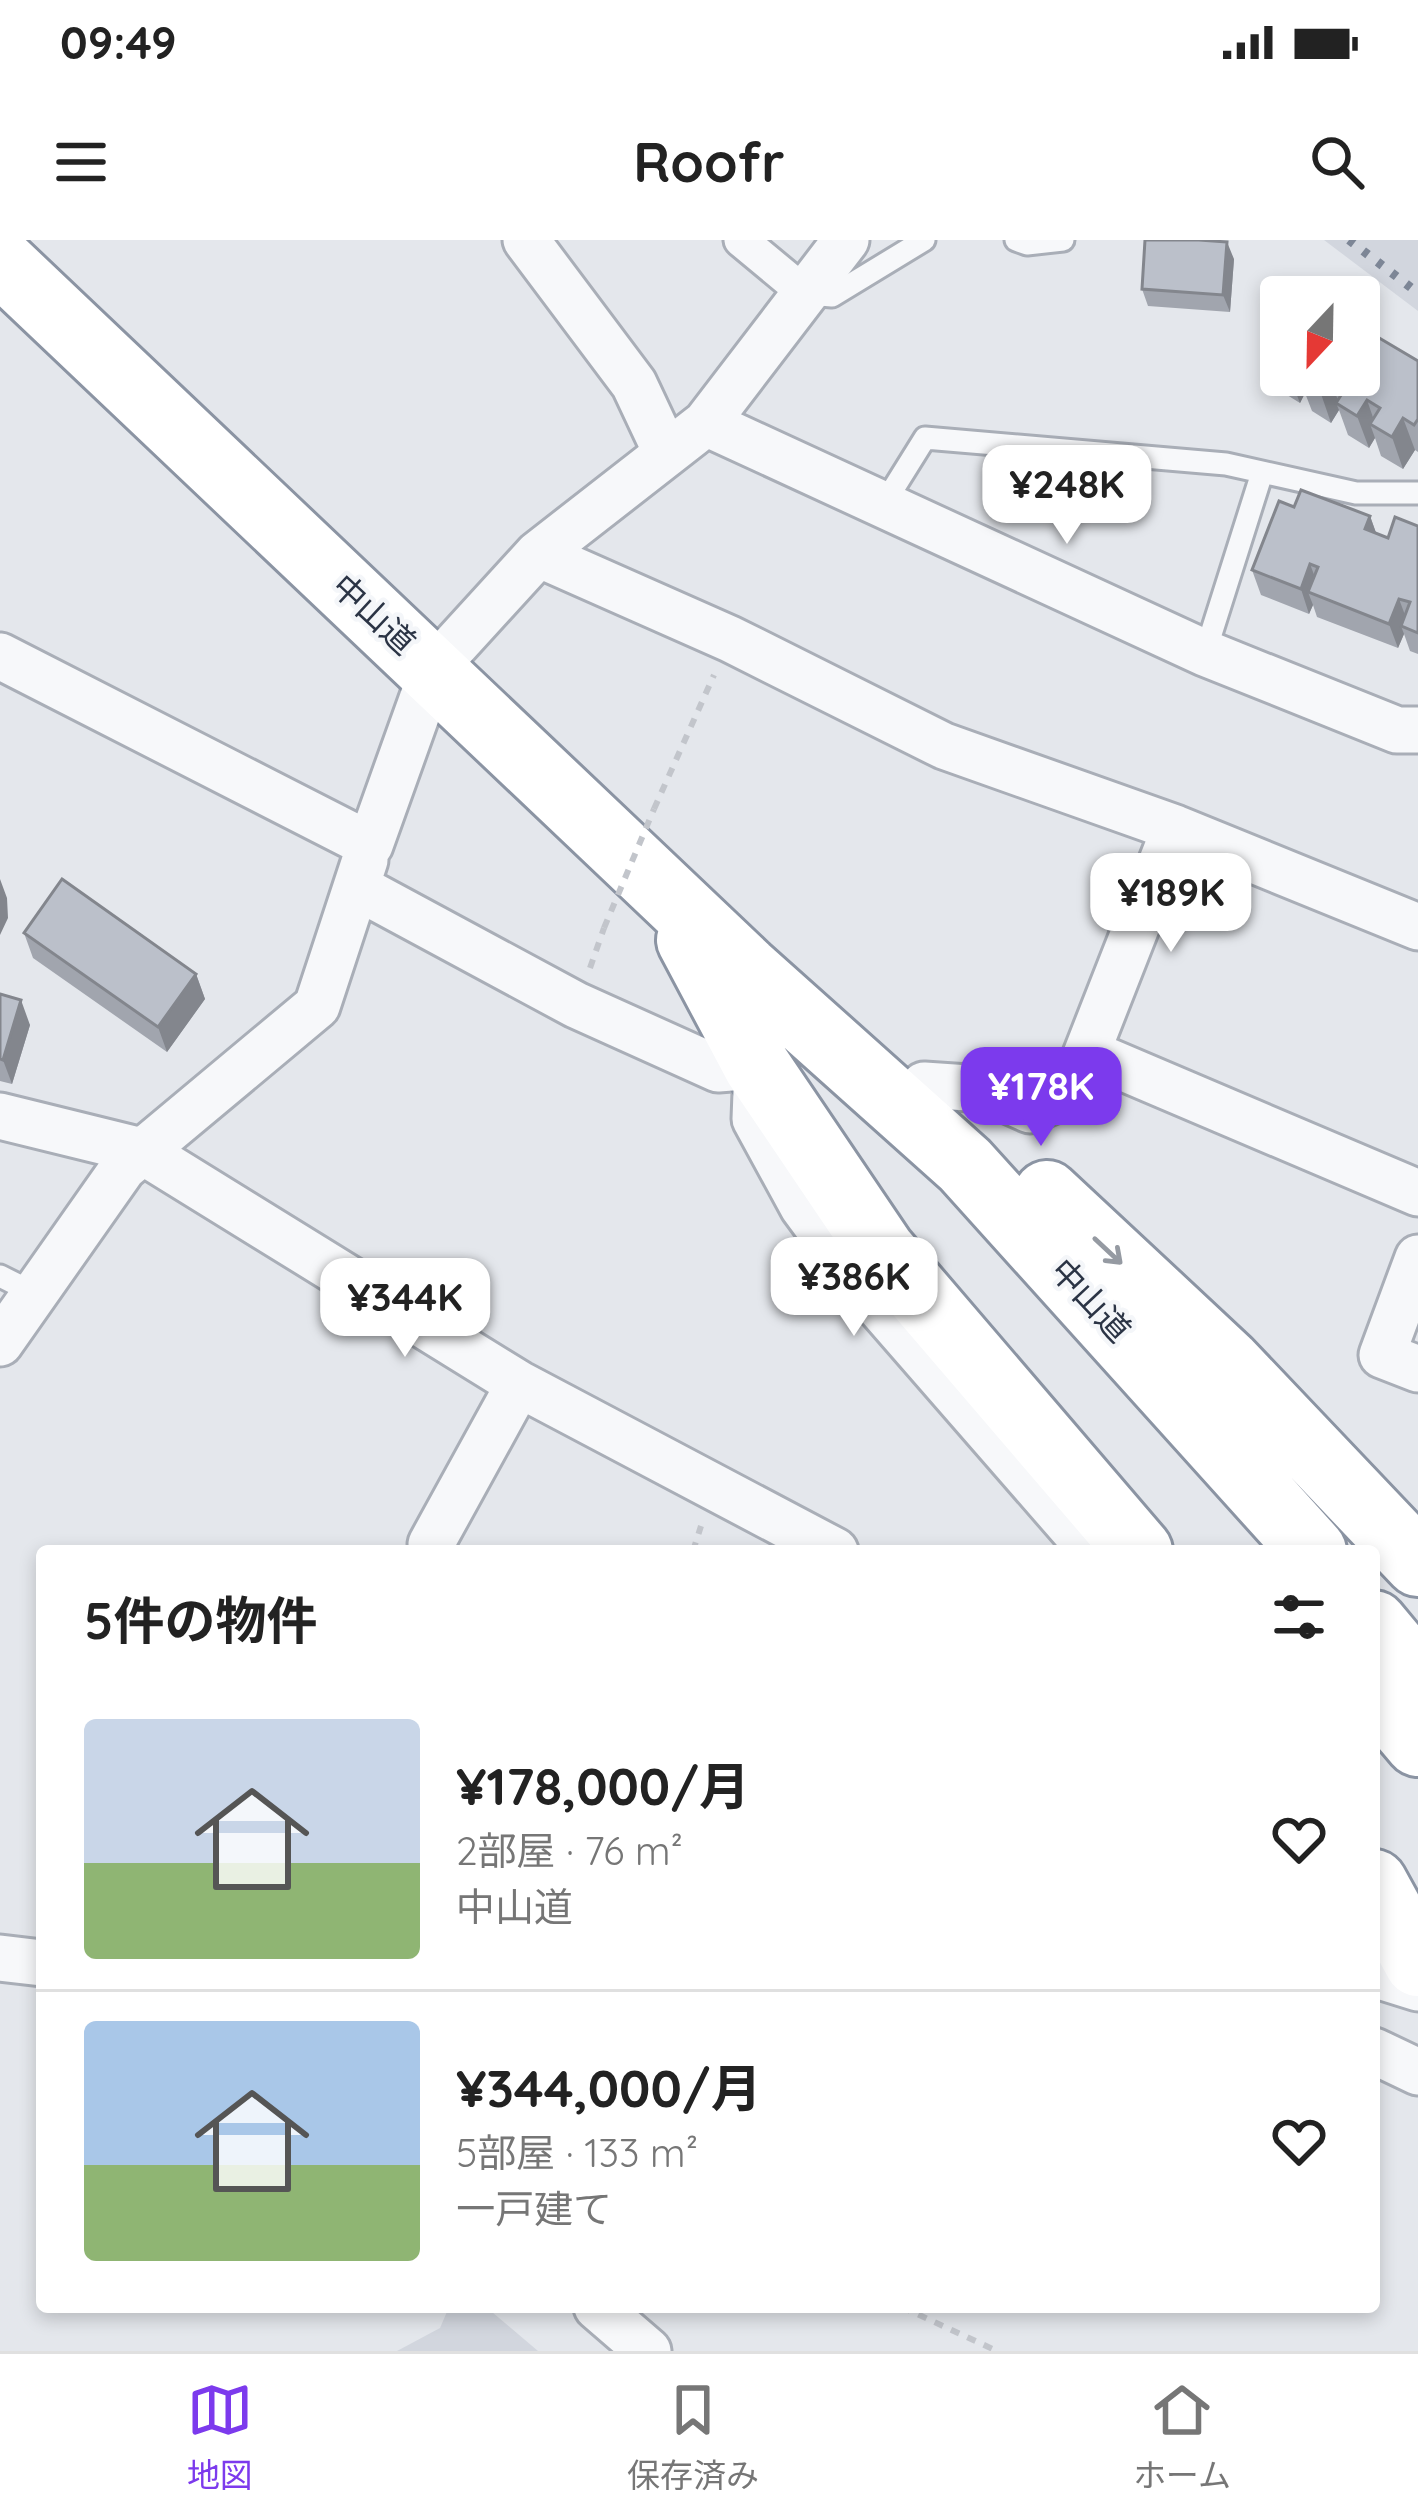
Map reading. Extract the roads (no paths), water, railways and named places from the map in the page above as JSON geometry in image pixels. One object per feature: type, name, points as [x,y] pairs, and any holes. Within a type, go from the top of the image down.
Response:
[{"type":"highway","name":"中山道","points":[[0,261],[746,969],[965,1165],[1308,1545]]},
{"type":"highway","points":[[661,884],[757,1066],[882,1251],[1134,1545]]},
{"type":"highway","points":[[661,884],[924,1085],[1226,1362],[1418,1563]]},
{"type":"highway","name":"中山道","points":[[746,969],[848,1093],[1252,1545]]},
{"type":"highway","points":[[1380,1631],[1418,1677]]},
{"type":"highway","points":[[1380,1697],[1418,1743]]},
{"type":"highway","points":[[1380,1894],[1418,1963]]},
{"type":"street","points":[[526,240],[634,384],[665,450]]},
{"type":"street","points":[[741,240],[806,294]]},
{"type":"street","points":[[0,1343],[16,1284],[123,1168],[316,1006],[433,669],[538,554],[665,450],[706,423],[845,240]]},
{"type":"street","points":[[706,423],[1205,653],[1397,730],[1418,730]]},
{"type":"street","points":[[538,554],[730,639],[944,746],[1175,828],[1418,926]]},
{"type":"street","points":[[0,656],[363,866],[577,1005],[718,1070],[757,1066],[755,1119],[803,1207],[862,1287],[1087,1545]]},
{"type":"street","points":[[924,1085],[983,1089],[1030,1110],[1050,1106],[1071,1093],[1091,1054],[1175,828]]},
{"type":"street","points":[[1091,1054],[1418,1192]]},
{"type":"street","points":[[0,1116],[142,1150],[519,1384],[824,1545]]},
{"type":"street","points":[[1418,1258],[1382,1354],[1418,1369]]},
{"type":"street","points":[[431,1544],[519,1384]]},
{"type":"street","points":[[0,1958],[36,1962]]},
{"type":"street","points":[[1380,1967],[1386,1978],[1418,1988]]},
{"type":"street","points":[[1380,2054],[1418,2072]]},
{"type":"street","points":[[604,2313],[648,2351]]},
{"type":"lane","points":[[806,294],[832,296],[923,240]]},
{"type":"lane","points":[[1016,240],[1027,244],[1063,240]]},
{"type":"lane","points":[[882,508],[925,438],[1226,464],[1356,494],[1418,493]]},
{"type":"lane","points":[[1205,653],[1262,473]]},
{"type":"railway","points":[[1349,240],[1418,293]]}]
